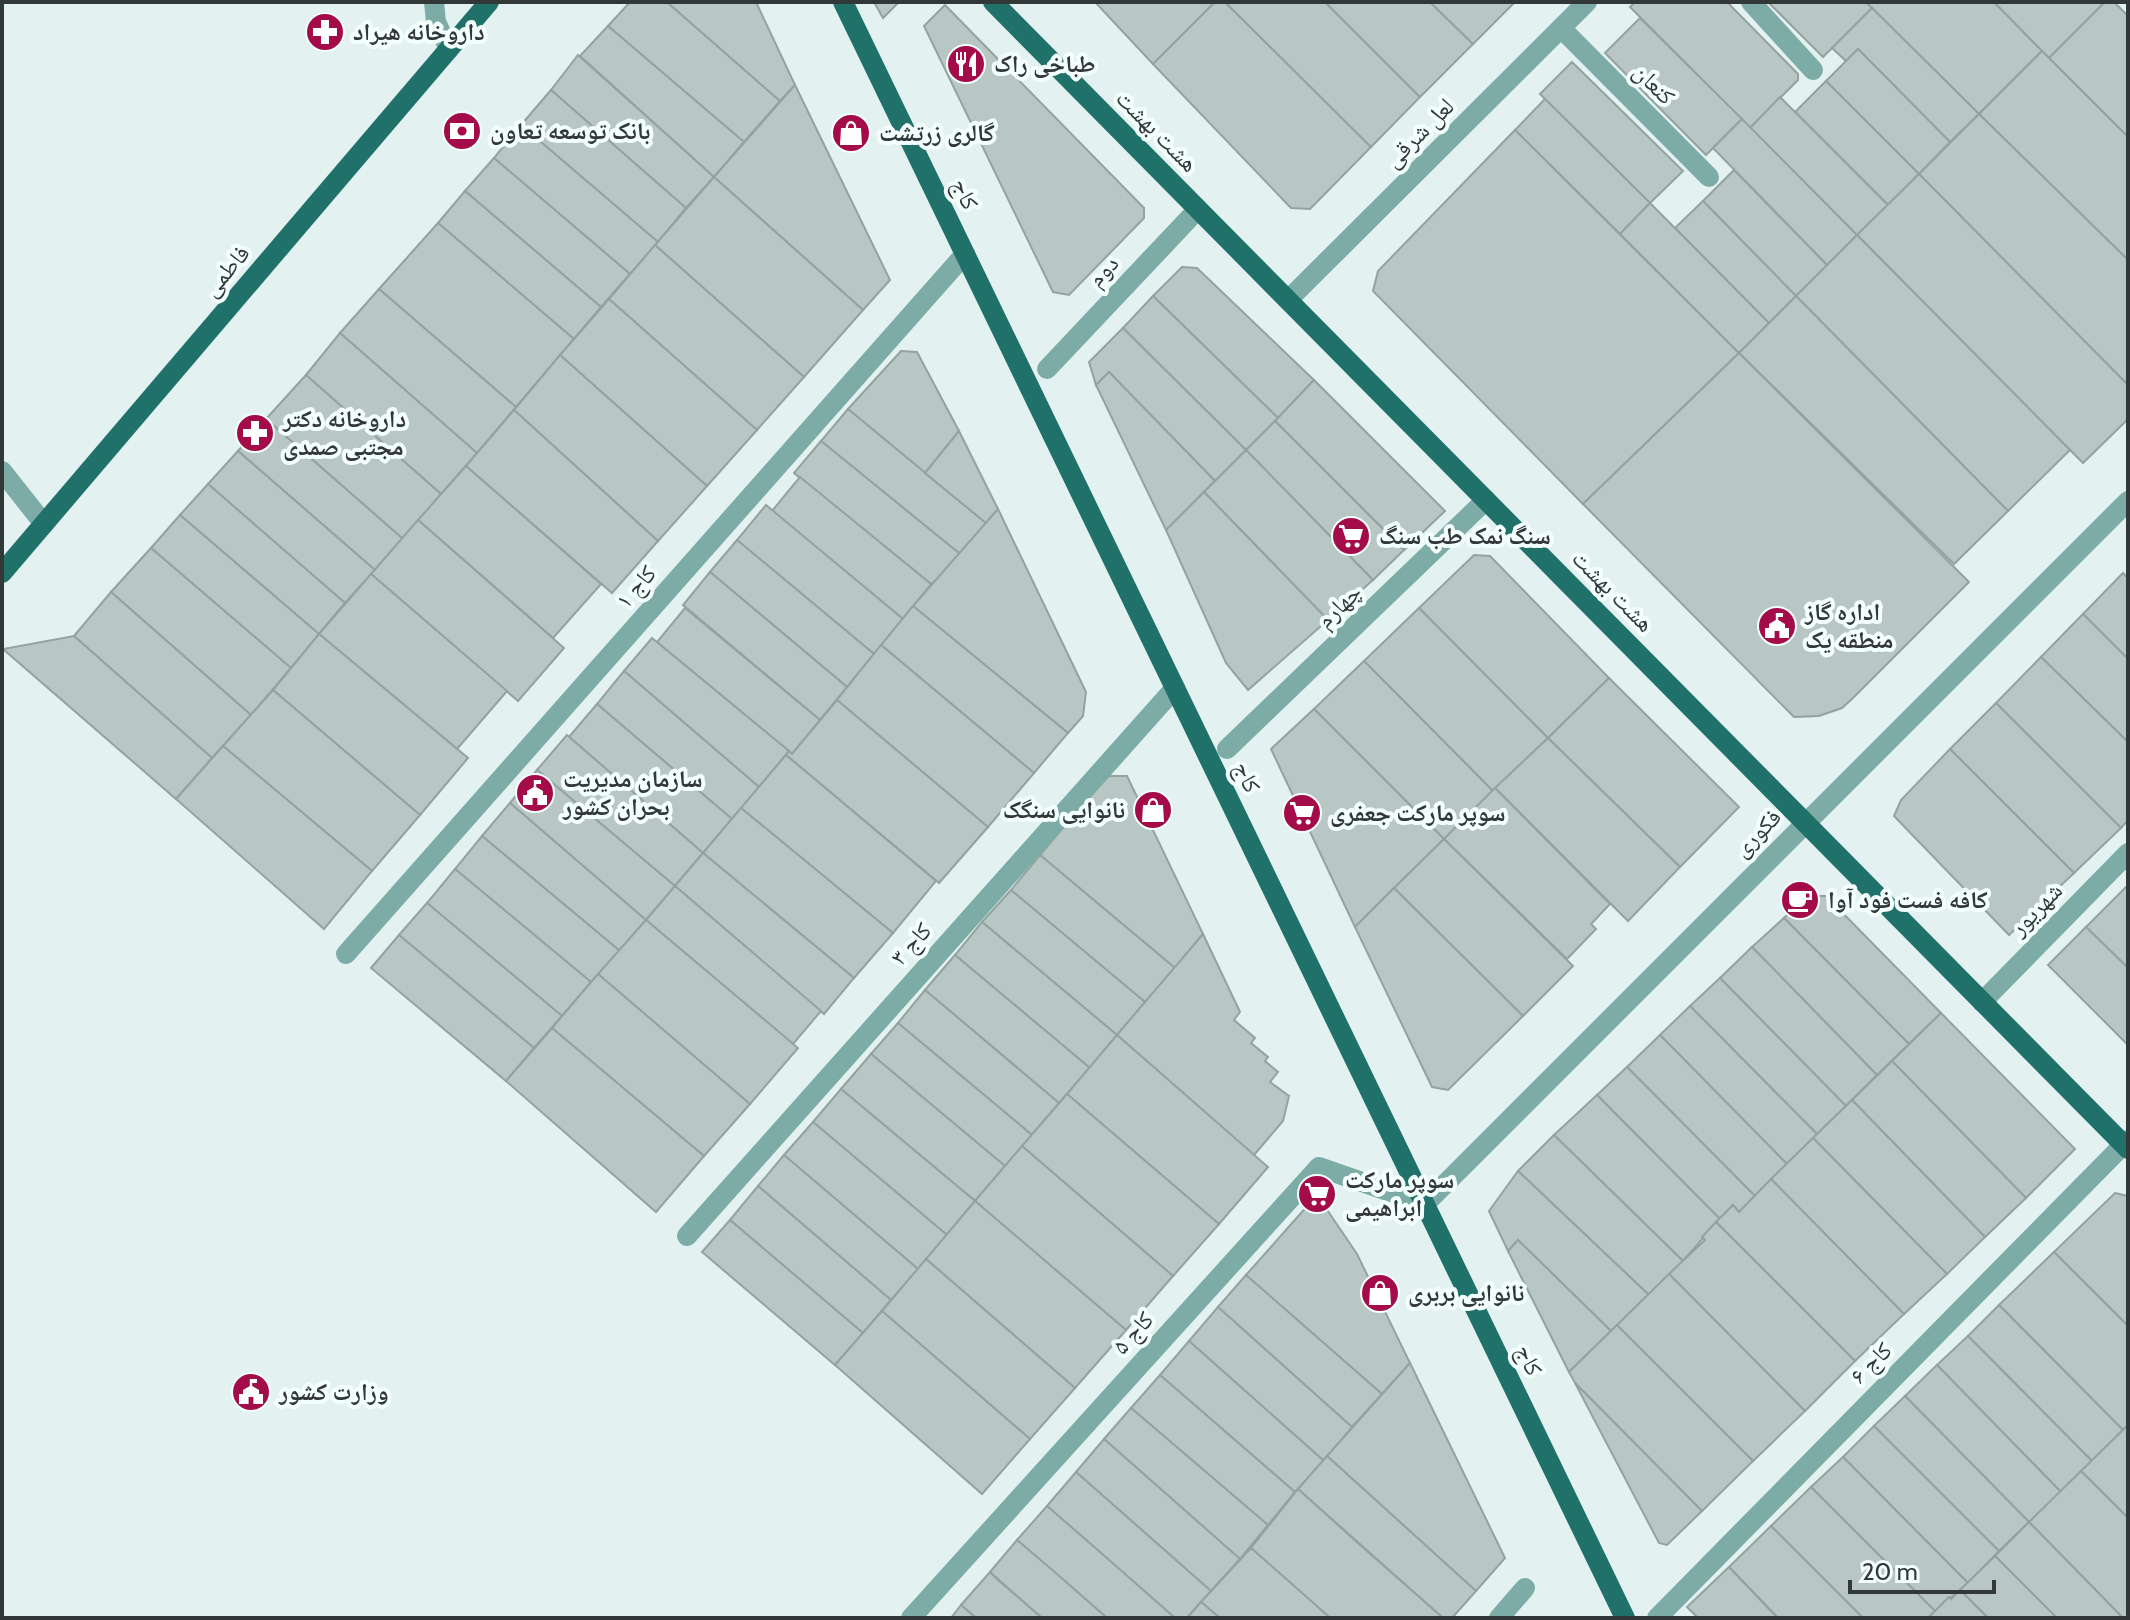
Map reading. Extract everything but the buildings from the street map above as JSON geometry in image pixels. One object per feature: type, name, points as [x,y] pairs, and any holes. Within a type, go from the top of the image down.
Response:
[{"type":"main road","name":"فاطمی","points":[[2,573],[489,2]]},
{"type":"main road","name":"کاج","points":[[843,2],[1625,1618]]},
{"type":"main road","name":"هشت بهشت","points":[[993,2],[2127,1145]]},
{"type":"street","points":[[434,2],[436,22],[449,49]]},
{"type":"street","name":"لعل شرقی","points":[[1288,300],[1587,2]]},
{"type":"street","points":[[1751,2],[1813,70]]},
{"type":"street","name":"کنعان","points":[[1561,28],[1709,177]]},
{"type":"street","name":"دوم","points":[[1047,369],[1198,209]]},
{"type":"street","name":"کاج ۱","points":[[346,954],[965,254]]},
{"type":"street","points":[[2,471],[44,524]]},
{"type":"street","name":"چهارم","points":[[1227,749],[1486,500]]},
{"type":"street","name":"فکوری","points":[[1425,1204],[2128,501]]},
{"type":"street","name":"کاج ۳","points":[[687,1236],[1175,688]]},
{"type":"street","name":"شهریور","points":[[1982,1002],[2128,853]]},
{"type":"street","name":"کاج ۶","points":[[1657,1618],[2127,1145]]},
{"type":"street","name":"کاج ۵","points":[[911,1618],[1319,1167],[1425,1204]]},
{"type":"street","points":[[1499,1618],[1525,1588]]},
{"type":"place","name":"داروخانه هیراد","points":[[325,32]]},
{"type":"place","name":"طباخی راک","points":[[966,64]]},
{"type":"place","name":"بانک توسعه تعاون","points":[[462,131]]},
{"type":"place","name":"گالری زرتشت","points":[[851,133]]},
{"type":"place","name":"داروخانه دکتر مجتبی صمدی","points":[[255,433]]},
{"type":"place","name":"سنگ نمک طب سنگ","points":[[1351,536]]},
{"type":"place","name":"اداره گاز منطقه یک","points":[[1777,626]]},
{"type":"place","name":"سازمان مدیریت بحران کشور","points":[[535,793]]},
{"type":"place","name":"نانوایی سنگک","points":[[1153,810]]},
{"type":"place","name":"سوپر مارکت جعفری","points":[[1302,813]]},
{"type":"place","name":"کافه فست فود آوا","points":[[1800,900]]},
{"type":"place","name":"سوپر مارکت ابراهیمی","points":[[1317,1194]]},
{"type":"place","name":"نانوایی بربری","points":[[1380,1293]]},
{"type":"place","name":"وزارت کشور","points":[[251,1392]]}]
